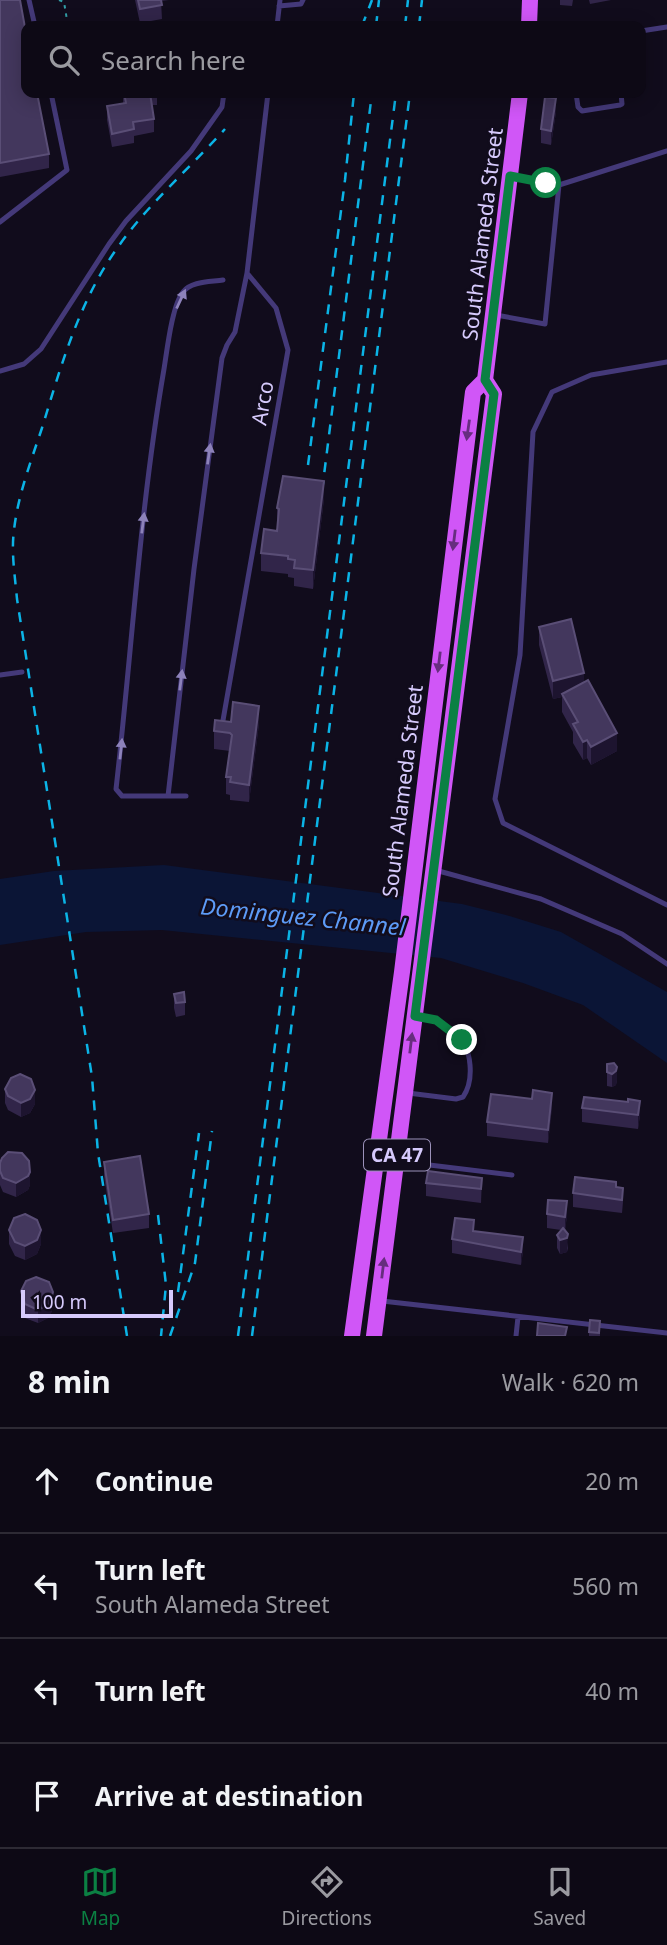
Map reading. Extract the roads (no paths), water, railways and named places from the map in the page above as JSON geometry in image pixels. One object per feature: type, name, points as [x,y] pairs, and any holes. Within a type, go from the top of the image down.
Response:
[{"type":"main road","points":[[528,21],[530,0]]},
{"type":"main road","name":"South Alameda Street","points":[[352,1336],[402,972],[473,392],[485,380],[519,98]]},
{"type":"main road","name":"South Alameda Street","points":[[374,1336],[494,394],[485,380]]},
{"type":"lane","points":[[29,0],[34,21]]},
{"type":"lane","points":[[278,21],[280,3],[301,4],[303,0]]},
{"type":"lane","points":[[646,30],[667,27]]},
{"type":"lane","points":[[0,222],[67,170],[52,98]]},
{"type":"lane","points":[[0,371],[24,364],[41,349],[109,244],[191,151],[222,107],[223,98]]},
{"type":"lane","points":[[168,796],[222,358],[226,345],[235,332],[247,273],[267,98]]},
{"type":"lane","points":[[577,98],[578,107],[582,111],[621,106],[621,98]]},
{"type":"lane","points":[[510,176],[559,185],[667,150]]},
{"type":"lane","points":[[493,314],[545,324],[559,185]]},
{"type":"lane","name":"Arco","points":[[222,727],[288,349],[275,308],[247,273]]},
{"type":"lane","points":[[186,796],[122,796],[116,789],[138,564],[155,423],[171,332],[179,300],[187,287],[223,280]]},
{"type":"lane","points":[[666,903],[503,823],[495,799],[520,655],[533,432],[552,391],[591,375],[667,362]]},
{"type":"lane","points":[[0,675],[22,672]]},
{"type":"lane","points":[[433,873],[541,899],[622,934],[667,964]]},
{"type":"lane","points":[[405,1093],[456,1099],[463,1097],[469,1086],[470,1057],[462,1040],[436,1020],[415,1016]]},
{"type":"lane","points":[[376,1158],[512,1175]]},
{"type":"lane","points":[[379,1301],[667,1334]]},
{"type":"lane","points":[[516,1336],[518,1317]]},
{"type":"water","name":"Dominguez Channel","points":[[164,865],[462,904],[561,932],[667,992],[667,1063],[583,1005],[441,958],[162,930],[86,932],[0,945],[0,879],[54,871]]},
{"type":"railway","points":[[364,21],[372,0]]},
{"type":"railway","points":[[377,21],[379,0]]},
{"type":"railway","points":[[406,21],[408,0]]},
{"type":"railway","points":[[420,21],[422,0]]},
{"type":"railway","points":[[308,465],[353,98]]},
{"type":"railway","points":[[322,491],[371,98]]},
{"type":"railway","points":[[238,1336],[395,98]]},
{"type":"railway","points":[[252,1336],[409,98]]},
{"type":"railway","points":[[127,1336],[98,1153],[92,1077],[17,599],[13,539],[29,466],[64,358],[92,289],[130,231],[225,129]]},
{"type":"railway","points":[[170,1336],[195,1263],[212,1131]]},
{"type":"railway","points":[[178,1292],[199,1133]]},
{"type":"railway","points":[[158,1215],[166,1285],[161,1336]]}]
